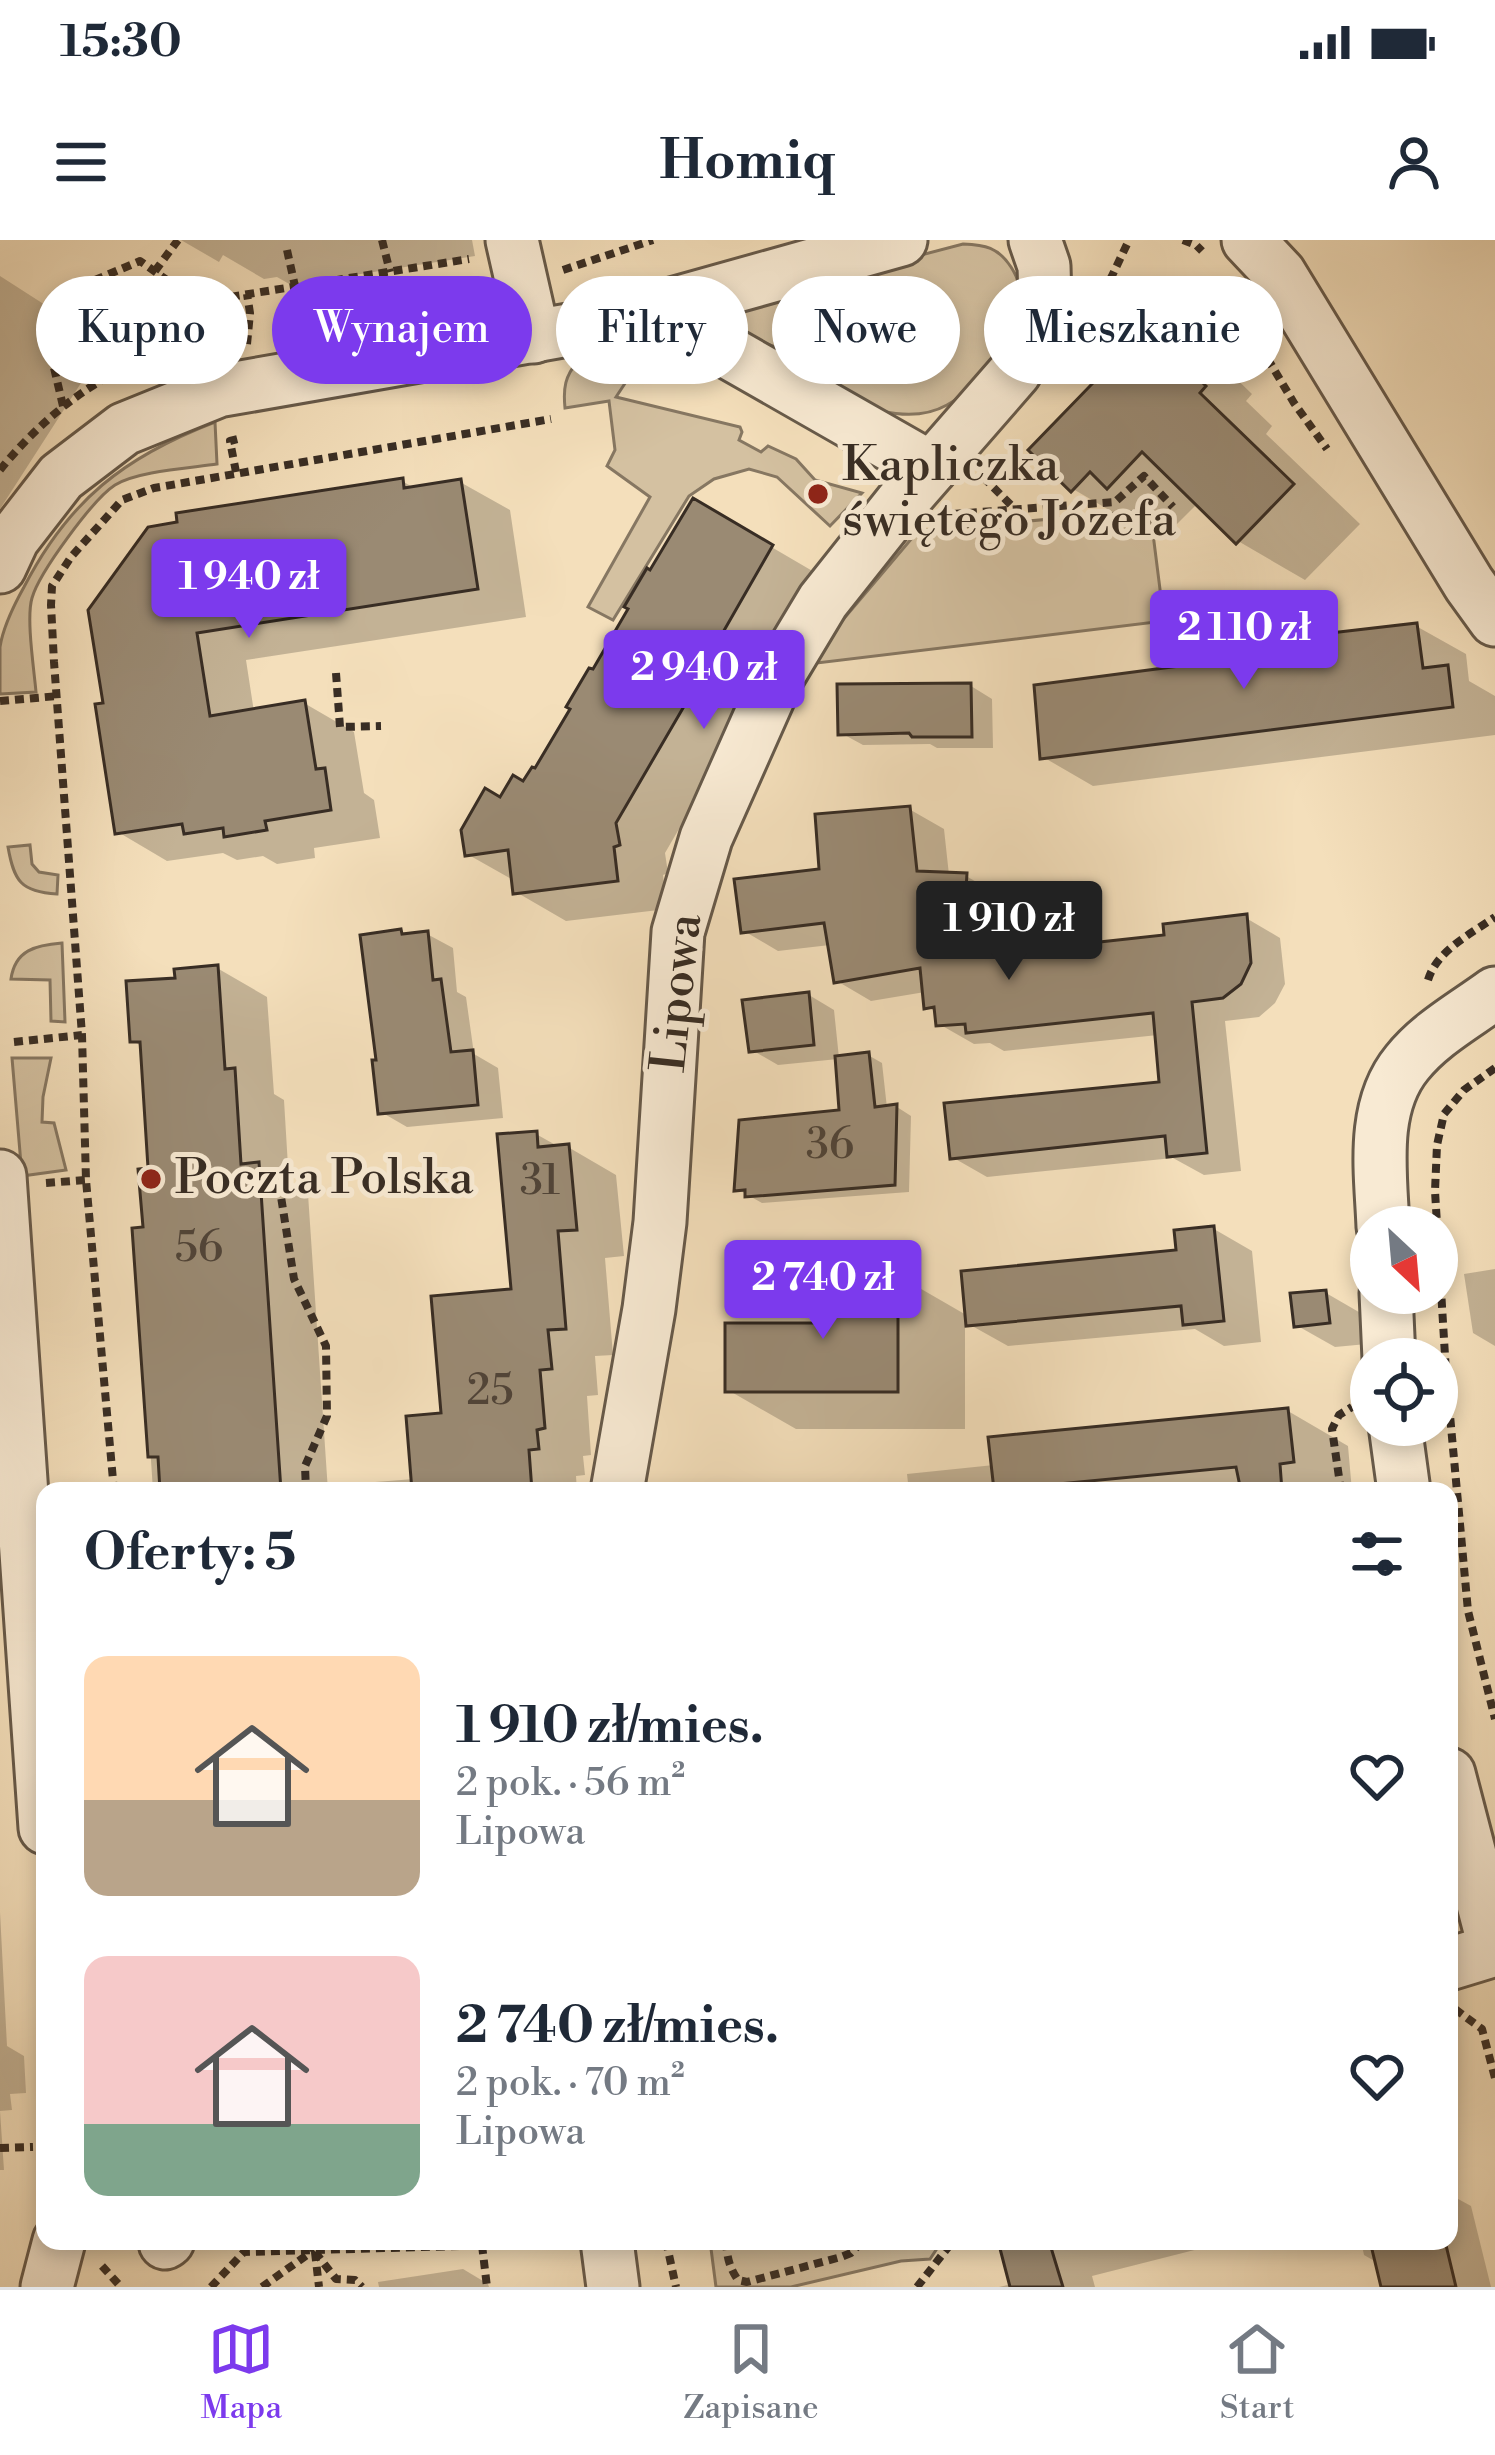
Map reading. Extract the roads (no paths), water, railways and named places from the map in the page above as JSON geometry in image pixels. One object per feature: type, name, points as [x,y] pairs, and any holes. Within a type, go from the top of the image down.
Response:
[{"type":"street","points":[[748,284],[901,240]]},
{"type":"street","name":"Lipowa","points":[[619,1482],[657,1244],[677,932],[706,838],[778,676],[823,601],[946,482],[1037,333],[1045,300],[1044,266],[1035,240]]},
{"type":"street","points":[[1248,240],[1280,274],[1495,620]]},
{"type":"street","points":[[501,260],[534,337]]},
{"type":"street","points":[[0,567],[13,539],[61,477],[124,429],[218,391],[556,333]]},
{"type":"street","points":[[748,364],[946,482]]},
{"type":"street","points":[[1382,1206],[1379,1138],[1394,1081],[1427,1042],[1495,993]]},
{"type":"street","points":[[22,1179],[25,1633],[36,1740]]},
{"type":"street","points":[[1389,1446],[1401,1482]]},
{"type":"street","points":[[1458,1808],[1495,1950],[1458,1961]]},
{"type":"street","points":[[597,2250],[613,2287]]},
{"type":"street","points":[[47,2287],[80,2252]]},
{"type":"place","name":"Kapliczka świętego Józefa","points":[[818,494]]},
{"type":"place","name":"Poczta Polska","points":[[151,1179]]}]
